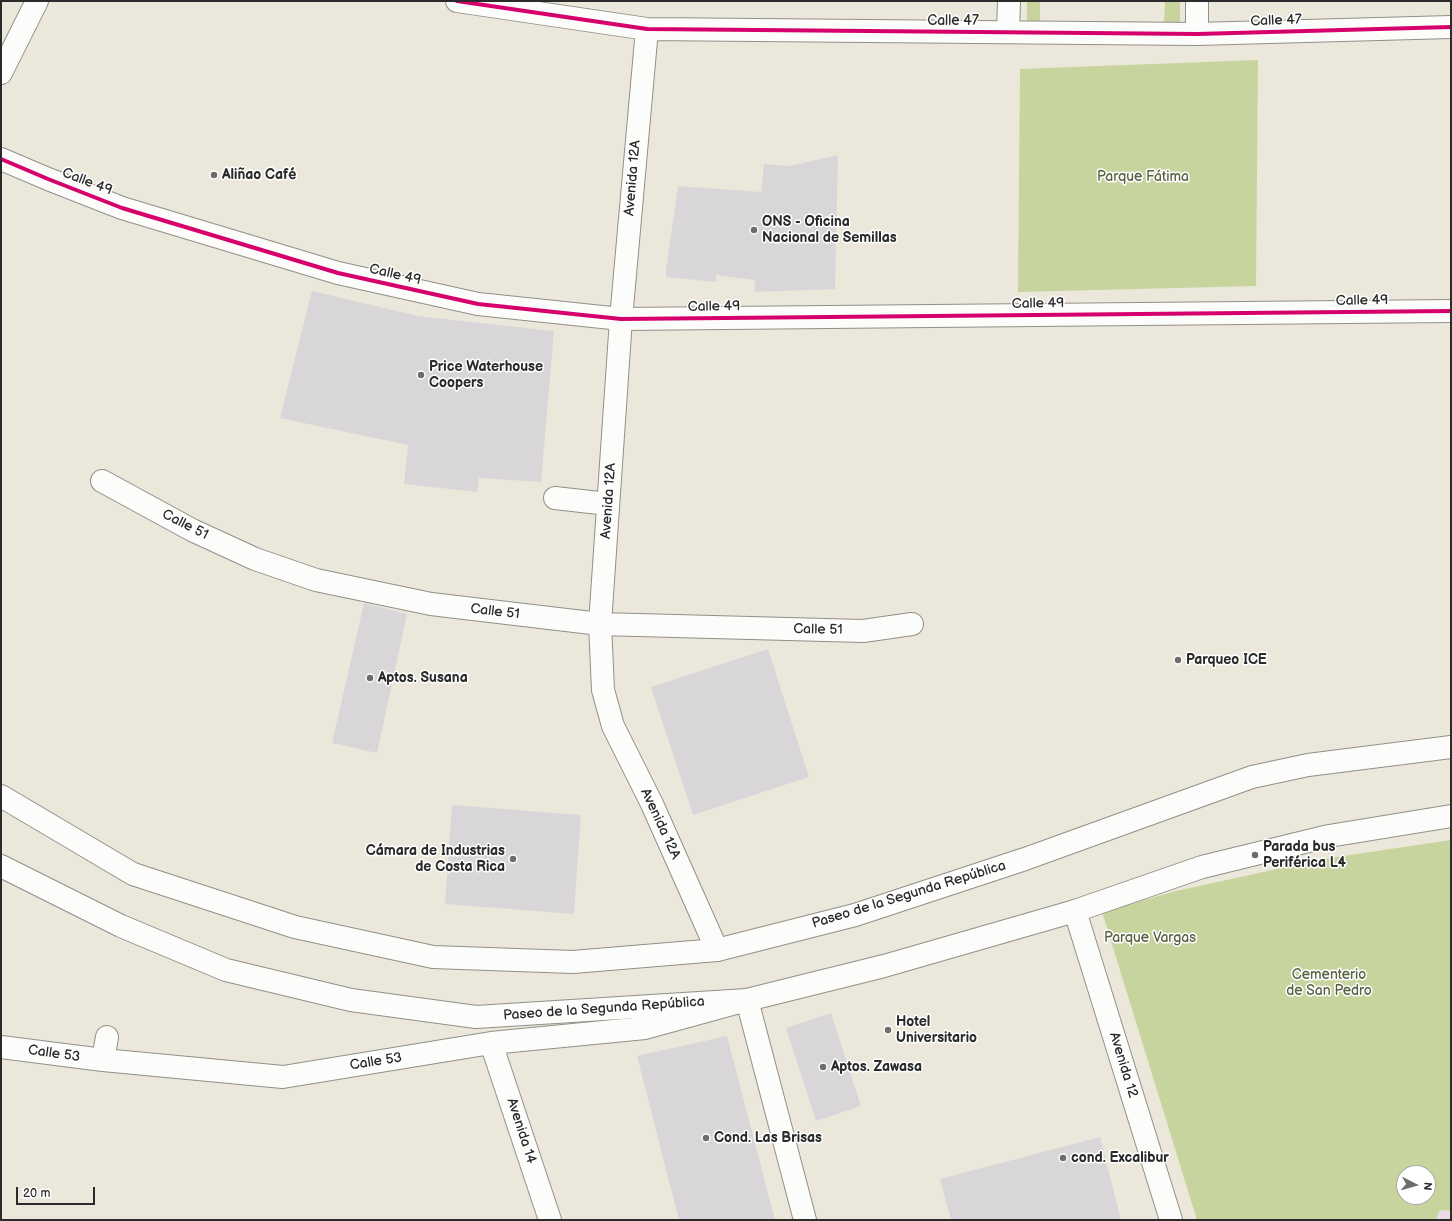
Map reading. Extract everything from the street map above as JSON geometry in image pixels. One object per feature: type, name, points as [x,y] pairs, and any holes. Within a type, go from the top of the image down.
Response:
[{"type":"main road","points":[[1,72],[37,1]]},
{"type":"main road","name":"Calle 47","points":[[456,1],[647,29],[1197,34],[1451,27]]},
{"type":"main road","points":[[1008,32],[1009,1]]},
{"type":"main road","points":[[1197,1],[1197,34]]},
{"type":"main road","name":"Avenida 12A","points":[[647,29],[621,319],[600,624],[603,690],[613,726],[652,804],[717,950]]},
{"type":"main road","name":"Calle 49","points":[[1,159],[122,208],[338,273],[478,304],[621,319],[1451,311]]},
{"type":"main road","name":"Calle 51","points":[[102,482],[192,530],[255,559],[316,580],[431,604],[600,624],[863,631],[912,624]]},
{"type":"main road","points":[[555,498],[608,504]]},
{"type":"main road","name":"Paseo de la Segunda República","points":[[1,796],[133,874],[295,927],[433,957],[573,962],[717,950],[855,915],[1025,859],[1252,778],[1308,766],[1451,746]]},
{"type":"main road","name":"Paseo de la Segunda República","points":[[1,866],[120,926],[226,970],[352,1000],[476,1017],[747,1000],[884,966],[1075,911],[1202,867],[1329,836],[1451,816]]},
{"type":"main road","name":"Avenida 12","points":[[1075,911],[1171,1220]]},
{"type":"main road","points":[[747,1000],[804,1220]]},
{"type":"main road","name":"Calle 53","points":[[1,1046],[103,1060],[283,1077],[491,1042],[645,1028],[747,1000]]},
{"type":"main road","points":[[103,1060],[107,1037]]},
{"type":"main road","name":"Avenida 14","points":[[491,1042],[550,1220]]},
{"type":"shaded area","points":[[1440,1210],[1451,1211],[1451,1220],[1436,1220]]},
{"type":"green space","points":[[1027,1],[1040,1],[1040,21],[1164,22],[1165,1],[1180,1],[1180,25],[1027,25]]},
{"type":"green space","name":"Parque Fátima","points":[[1258,60],[1256,286],[1018,292],[1020,69]]},
{"type":"green space","name":"Cementerio de San Pedro","points":[[1451,840],[1451,1211],[1440,1210],[1436,1220],[1197,1220],[1102,912],[1176,891],[1323,859]]},
{"type":"building","name":"ONS - Oficina Nacional de Semillas","points":[[838,155],[835,289],[754,292],[755,280],[716,275],[716,282],[666,277],[678,186],[761,192],[764,164],[790,166]]},
{"type":"building","name":"Price Waterhouse Coopers","points":[[312,291],[418,316],[554,331],[541,482],[479,478],[477,492],[404,484],[408,445],[280,418]]},
{"type":"building","name":"Aptos. Susana","points":[[364,603],[407,614],[377,753],[332,743]]},
{"type":"building","points":[[768,649],[809,777],[693,815],[651,687]]},
{"type":"building","name":"Cámara de Industrias de Costa Rica","points":[[452,805],[581,815],[574,914],[445,904]]},
{"type":"building","name":"Aptos. Zawasa","points":[[831,1013],[861,1106],[816,1121],[786,1028]]},
{"type":"building","name":"Cond. Las Brisas","points":[[727,1036],[775,1220],[679,1220],[637,1056]]},
{"type":"building","name":"cond. Excalibur","points":[[1100,1137],[1121,1220],[951,1220],[940,1179]]},
{"type":"cycle path","points":[[457,1],[647,29],[1197,34],[1451,27]]},
{"type":"cycle path","points":[[1,159],[122,208],[338,273],[478,304],[621,319],[1451,311]]},
{"type":"place","name":"Aliñao Café","points":[[214,175]]},
{"type":"place","name":"ONS - Oficina Nacional de Semillas","points":[[754,230]]},
{"type":"place","name":"Price Waterhouse Coopers","points":[[421,375]]},
{"type":"place","name":"Parqueo ICE","points":[[1178,660]]},
{"type":"place","name":"Aptos. Susana","points":[[370,678]]},
{"type":"place","name":"Parada bus Periférica L4","points":[[1255,855]]},
{"type":"place","name":"Cámara de Industrias de Costa Rica","points":[[513,859]]},
{"type":"place","name":"Hotel Universitario","points":[[888,1030]]},
{"type":"place","name":"Aptos. Zawasa","points":[[823,1067]]},
{"type":"place","name":"Cond. Las Brisas","points":[[706,1138]]},
{"type":"place","name":"cond. Excalibur","points":[[1063,1158]]},
{"type":"park label","name":"Parque Vargas","points":[[1150,938]]}]
